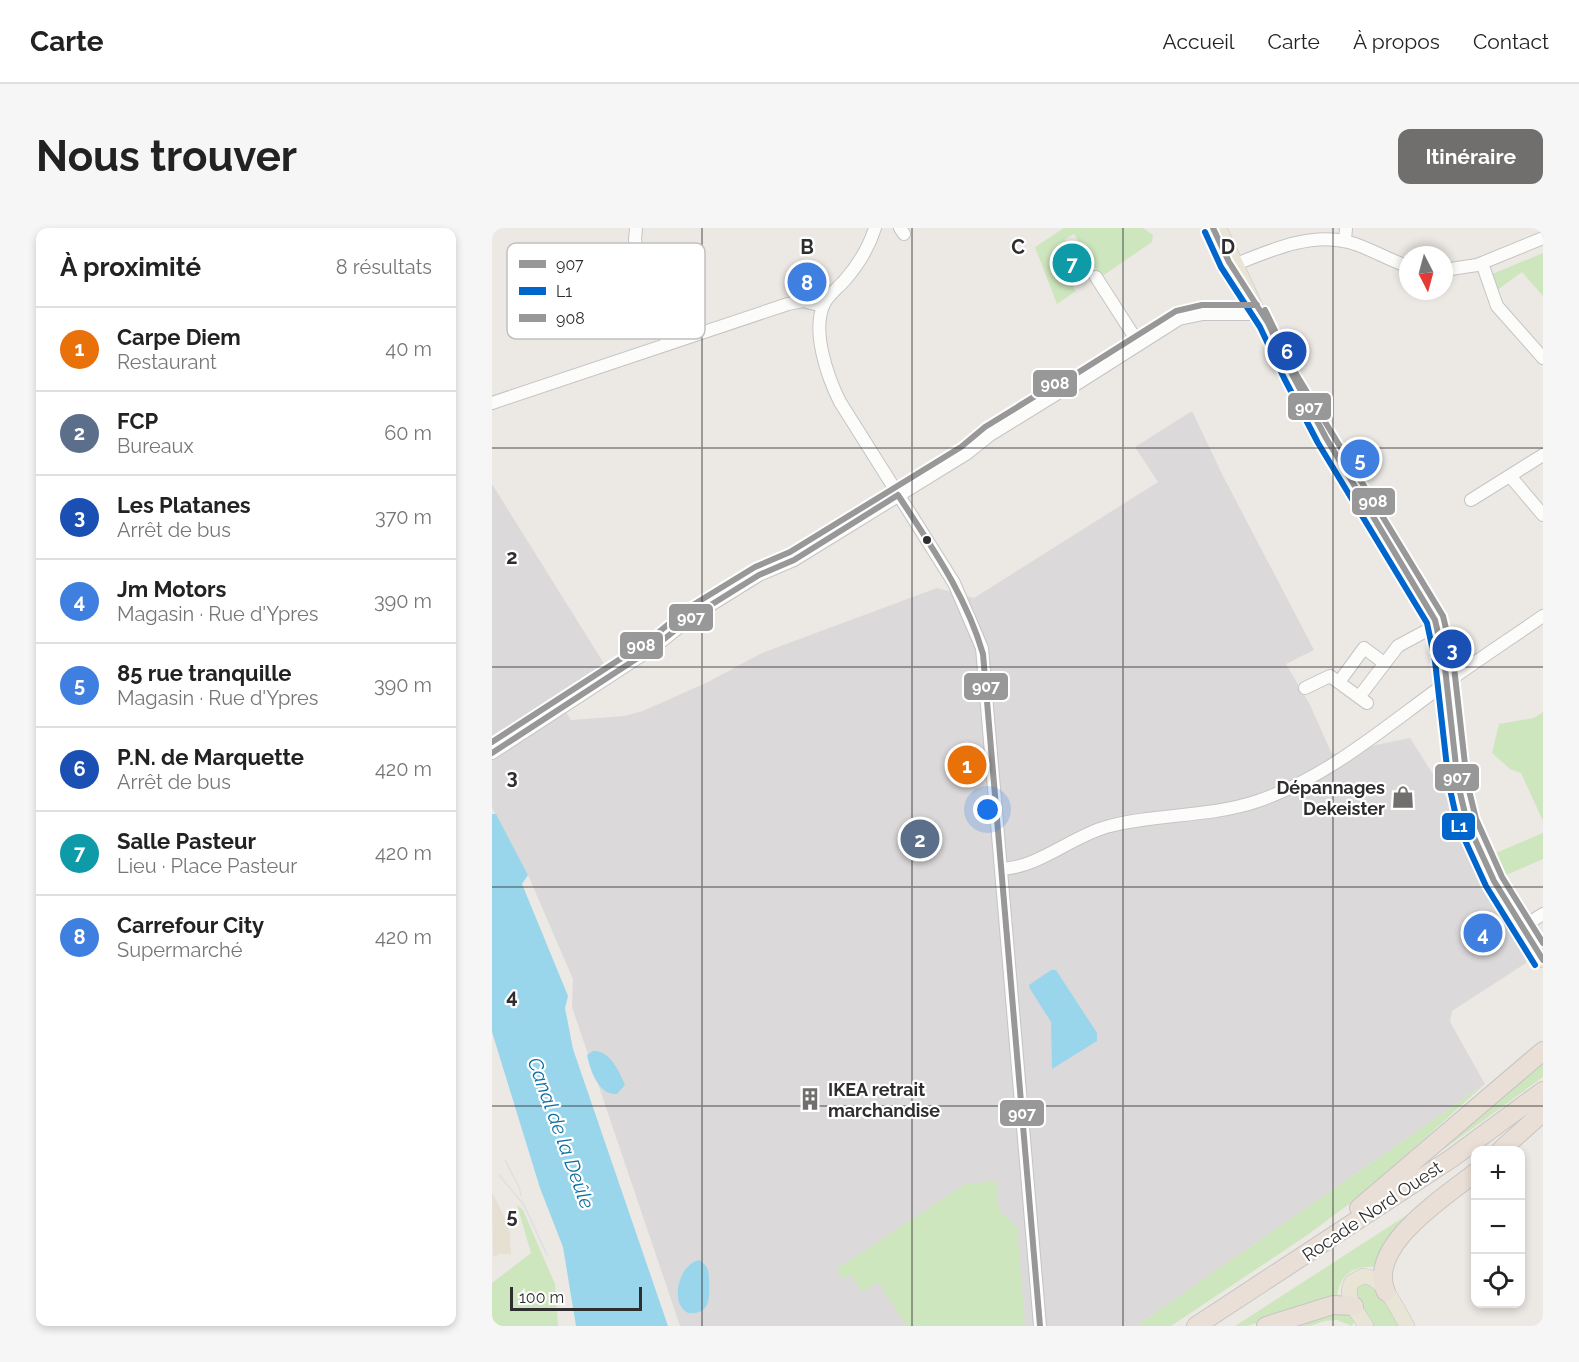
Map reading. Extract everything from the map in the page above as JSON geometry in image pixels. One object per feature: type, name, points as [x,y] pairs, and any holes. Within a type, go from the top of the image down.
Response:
[{"type":"highway","points":[[1278,1273],[1296,1254],[1356,1210],[1543,1051]]},
{"type":"highway","name":"Rocade Nord Ouest","points":[[1196,1326],[1452,1158],[1543,1091]]},
{"type":"highway","points":[[1488,1146],[1543,1106]]},
{"type":"highway","points":[[1506,1146],[1543,1113]]},
{"type":"highway","name":"Rocade Nord Ouest","points":[[1218,1326],[1471,1159]]},
{"type":"highway","points":[[1386,1292],[1383,1268],[1398,1239],[1471,1176]]},
{"type":"highway","points":[[1266,1326],[1334,1305],[1354,1306]]},
{"type":"main road","points":[[1219,228],[1288,378],[1430,609],[1443,647],[1458,784],[1467,822],[1494,881],[1543,960]]},
{"type":"main road","points":[[1366,1326],[1348,1295],[1348,1288],[1359,1277],[1367,1276],[1374,1279],[1386,1292],[1407,1326]]},
{"type":"street","points":[[636,228],[636,243]]},
{"type":"street","points":[[875,228],[855,266],[823,306],[820,323],[821,346],[832,386],[849,417],[954,583],[982,648],[1040,1326]]},
{"type":"street","points":[[1236,264],[1285,246],[1345,234],[1399,261]]},
{"type":"street","points":[[1453,268],[1482,263],[1543,238]]},
{"type":"street","points":[[1482,263],[1497,306],[1543,358]]},
{"type":"street","points":[[1096,277],[1139,344]]},
{"type":"street","points":[[705,332],[788,304],[803,301],[823,306]]},
{"type":"street","points":[[492,753],[653,648],[672,639],[794,560],[966,454],[990,435],[1075,385],[1175,321],[1203,314],[1257,314]]},
{"type":"street","points":[[666,339],[668,344]]},
{"type":"street","points":[[492,403],[683,339]]},
{"type":"street","points":[[1471,500],[1543,455]]},
{"type":"street","points":[[1510,476],[1543,515]]},
{"type":"street","points":[[1002,869],[1022,866],[1085,835],[1109,826],[1221,811],[1280,793],[1343,758],[1543,616]]},
{"type":"street","points":[[1305,688],[1330,676],[1363,700],[1384,663],[1403,642],[1437,625]]},
{"type":"street","points":[[1339,682],[1364,648],[1384,663]]},
{"type":"street","points":[[1522,927],[1543,914]]},
{"type":"shaded area","points":[[1192,411],[1223,476],[1314,650],[1286,664],[1310,705],[1332,754],[1410,738],[1438,782],[1529,952],[1526,963],[1452,1011],[1450,1022],[1485,1084],[1136,1326],[680,1326],[572,1007],[573,979],[528,875],[492,808],[492,484],[608,670],[558,699],[571,720],[624,716],[643,711],[708,682],[762,653],[937,588],[974,598],[1158,482],[1135,447]]},
{"type":"shaded area","points":[[492,1192],[510,1234],[511,1254],[498,1254],[497,1257],[493,1256]]},
{"type":"green space","points":[[1064,228],[1143,228],[1153,235],[1152,242],[1101,277],[1074,234],[1065,239],[1066,248],[1054,257],[1076,291],[1057,304],[1035,247]]},
{"type":"green space","points":[[1543,253],[1543,296],[1522,272],[1496,291],[1490,275]]},
{"type":"green space","points":[[1543,712],[1543,821],[1521,773],[1510,769],[1492,753],[1499,724],[1534,718]]},
{"type":"green space","points":[[1543,833],[1543,859],[1504,876],[1491,855]]},
{"type":"green space","points":[[1543,1057],[1543,1077],[1447,1147],[1407,1173]]},
{"type":"green space","points":[[1485,1084],[1364,1193],[1306,1236],[1171,1326],[1136,1326]]},
{"type":"green space","points":[[996,1181],[999,1211],[1017,1227],[1025,1326],[907,1326],[878,1282],[862,1292],[851,1275],[843,1279],[837,1269],[965,1184]]},
{"type":"green space","points":[[517,1205],[523,1210],[555,1284],[558,1326],[492,1326],[492,1283],[531,1253]]},
{"type":"green space","points":[[1421,1206],[1377,1267],[1361,1268],[1344,1277],[1337,1298],[1247,1326],[1235,1326]]},
{"type":"green space","points":[[1370,1280],[1402,1326],[1372,1326],[1356,1299],[1354,1289]]},
{"type":"green space","points":[[1344,1312],[1353,1318],[1352,1326],[1337,1320],[1310,1326],[1287,1326],[1327,1313]]},
{"type":"water","name":"Canal de la Deûle","points":[[492,814],[496,814],[528,875],[522,884],[568,996],[565,1008],[573,1049],[668,1326],[576,1326],[563,1247],[540,1188],[492,1032]]},
{"type":"water","points":[[1051,970],[1056,970],[1097,1033],[1097,1041],[1052,1069],[1051,1022],[1029,985]]},
{"type":"water","points":[[593,1051],[604,1054],[617,1068],[625,1085],[617,1094],[605,1091],[596,1081],[587,1055]]},
{"type":"water","points":[[699,1260],[706,1266],[709,1273],[708,1301],[700,1312],[688,1313],[678,1299],[679,1282],[687,1268]]},
{"type":"tram line","points":[[505,1160],[521,1195]]},
{"type":"tram line","points":[[499,1175],[524,1205],[547,1255]]},
{"type":"transit line","name":"907","points":[[1213,228],[1229,262],[1268,323],[1326,438],[1435,620],[1444,659],[1458,784],[1467,822],[1494,881],[1543,960]]},
{"type":"transit line","name":"L1","points":[[1205,232],[1221,267],[1260,327],[1318,443],[1427,623],[1435,661],[1449,785],[1458,825],[1486,886],[1535,965]]},
{"type":"transit line","name":"908","points":[[492,742],[648,641],[688,608],[755,567],[790,552],[961,447],[985,427],[1058,382],[1071,377],[1176,311],[1202,305],[1257,305]]},
{"type":"transit line","name":"908","points":[[1265,310],[1296,374],[1443,616],[1453,658],[1467,782],[1476,819],[1502,877],[1543,943]]},
{"type":"transit line","name":"907","points":[[898,495],[957,591],[976,632],[983,654],[1040,1326]]},
{"type":"transit line","name":"907","points":[[492,753],[653,648],[693,616],[759,575],[794,560],[898,495]]},
{"type":"place","name":"Salle Pasteur","points":[[1072,263]]},
{"type":"place","name":"Carrefour City","points":[[807,282]]},
{"type":"place","name":"P.N. de Marquette","points":[[1287,351]]},
{"type":"place","name":"85 rue tranquille","points":[[1360,459]]},
{"type":"place","name":"Les Platanes","points":[[1452,649]]},
{"type":"place","name":"Carpe Diem","points":[[967,765]]},
{"type":"place","name":"Dépannages Dekeister","points":[[1403,797]]},
{"type":"place","name":"FCP","points":[[920,839]]},
{"type":"place","name":"Jm Motors","points":[[1483,933]]},
{"type":"place","name":"IKEA retrait marchandise","points":[[810,1099]]}]
